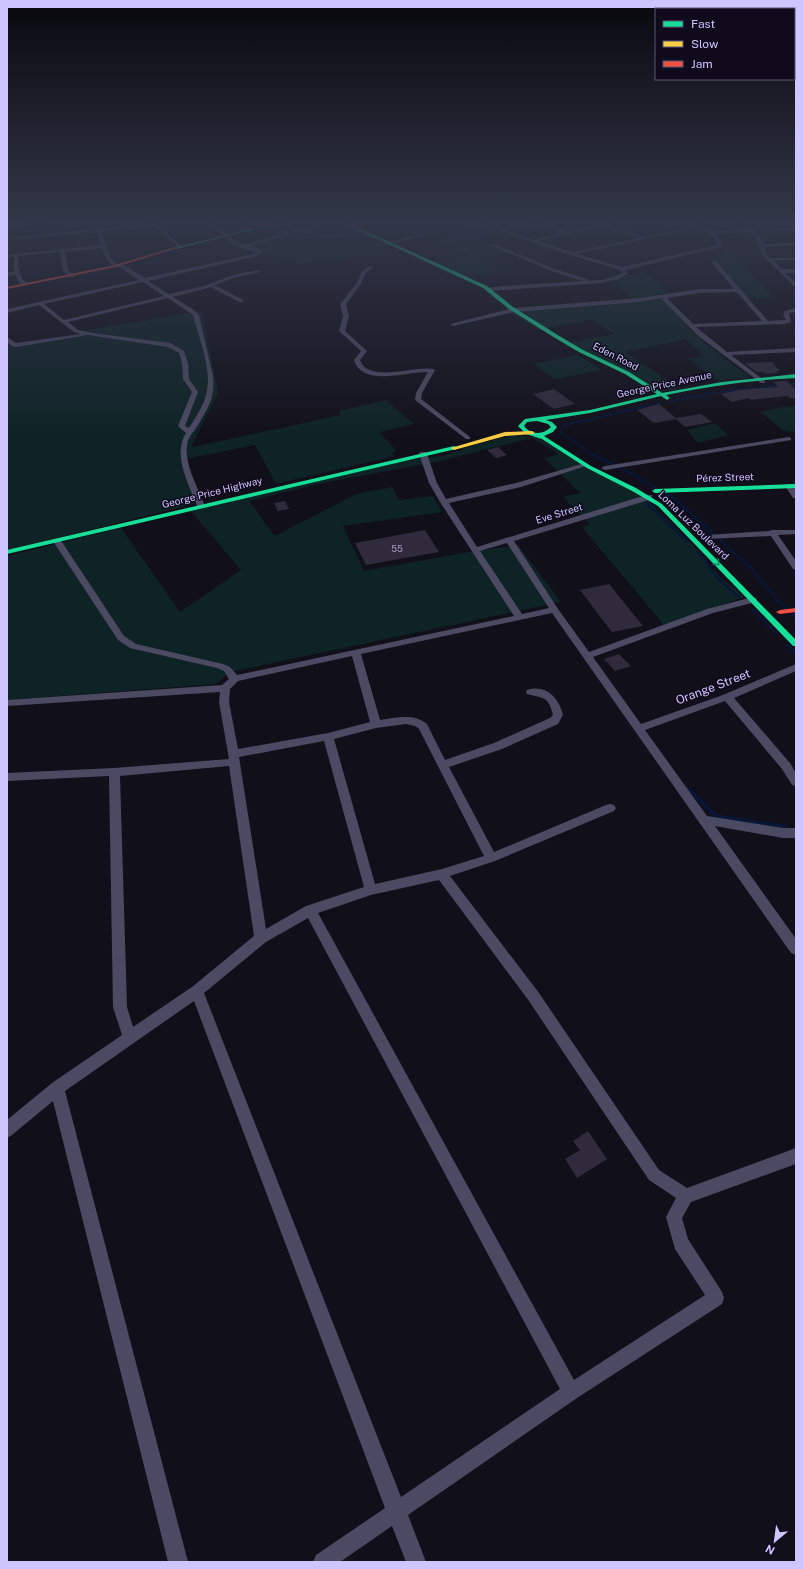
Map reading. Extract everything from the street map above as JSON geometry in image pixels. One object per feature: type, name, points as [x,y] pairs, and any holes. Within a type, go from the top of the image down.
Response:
[{"type":"main road","name":"Eden Road","points":[[498,296],[514,310],[581,351],[627,373],[663,396]]},
{"type":"main road","name":"George Price Avenue","points":[[522,423],[528,420],[569,415],[663,396],[796,376]]},
{"type":"main road","name":"George Price Avenue","points":[[761,381],[796,380]]},
{"type":"main road","name":"George Price Avenue","points":[[535,434],[549,432],[558,423],[566,420],[663,396]]},
{"type":"main road","points":[[537,419],[546,421],[553,428]]},
{"type":"main road","name":"George Price Highway","points":[[423,454],[430,450],[468,438],[522,423]]},
{"type":"main road","points":[[522,423],[521,426],[524,430],[535,434]]},
{"type":"main road","name":"Loma Luz Boulevard","points":[[553,428],[558,439],[605,468],[652,494],[796,644]]},
{"type":"main road","name":"George Price Highway","points":[[7,552],[423,454],[434,453],[505,434],[535,434]]},
{"type":"main road","name":"Loma Luz Boulevard","points":[[535,434],[555,443],[585,465],[670,502]]},
{"type":"main road","name":"Pérez Street","points":[[652,494],[792,486]]},
{"type":"main road","name":"Loma Luz Boulevard","points":[[704,534],[718,548]]},
{"type":"main road","points":[[772,604],[791,623]]},
{"type":"main road","points":[[780,612],[796,610]]},
{"type":"street","points":[[7,312],[74,296]]},
{"type":"street","points":[[65,321],[168,296]]},
{"type":"street","points":[[169,296],[196,314],[210,378],[210,394],[185,440],[183,447],[184,459],[201,506]]},
{"type":"street","points":[[232,296],[241,301]]},
{"type":"street","points":[[349,296],[343,304],[346,316],[342,331],[364,351],[357,360],[359,366],[368,373],[378,374],[419,369],[432,370],[419,393],[418,400],[468,438]]},
{"type":"street","points":[[453,324],[514,310],[608,303],[667,296]]},
{"type":"street","points":[[744,296],[768,323]]},
{"type":"street","points":[[662,297],[699,334],[761,381]]},
{"type":"street","points":[[40,304],[65,321],[76,331],[90,335],[164,344],[178,348],[182,352],[185,363],[186,379],[195,392],[181,426],[190,432]]},
{"type":"street","points":[[691,326],[789,321],[786,312],[796,310]]},
{"type":"street","points":[[66,337],[76,331]]},
{"type":"street","points":[[7,340],[12,344],[16,344],[90,335]]},
{"type":"street","points":[[725,354],[796,350]]},
{"type":"street","points":[[605,468],[789,439]]},
{"type":"street","points":[[423,454],[433,483],[444,502],[519,617]]},
{"type":"street","points":[[444,502],[518,485],[585,465]]},
{"type":"street","points":[[792,486],[796,496]]},
{"type":"street","name":"Eve Street","points":[[476,550],[652,494]]},
{"type":"street","points":[[772,532],[796,567]]},
{"type":"street","points":[[704,534],[796,532]]},
{"type":"street","points":[[509,540],[554,610],[796,949]]},
{"type":"street","points":[[57,541],[121,638],[126,642],[133,646],[227,668],[235,679]]},
{"type":"street","points":[[587,656],[710,611],[753,600]]},
{"type":"street","points":[[7,703],[225,688],[235,679],[554,610]]},
{"type":"street","points":[[356,652],[376,724]]},
{"type":"street","name":"Orange Street","points":[[639,728],[727,697],[796,667]]},
{"type":"street","points":[[225,688],[224,702],[234,758],[261,938]]},
{"type":"street","points":[[442,765],[498,746],[554,721],[558,715],[557,710],[547,695],[539,692],[531,692]]},
{"type":"street","points":[[727,697],[786,766],[796,782]]},
{"type":"street","points":[[7,778],[114,772],[234,758],[328,737],[376,724],[406,720],[418,723],[423,727],[491,858]]},
{"type":"street","points":[[328,737],[371,890]]},
{"type":"street","points":[[114,772],[120,1007],[129,1037]]},
{"type":"street","points":[[7,1130],[57,1088],[197,991],[261,938],[310,910],[371,890],[442,874],[491,858],[610,808]]},
{"type":"street","points":[[704,820],[783,833],[796,833]]},
{"type":"street","points":[[442,874],[534,997],[654,1176],[686,1196]]},
{"type":"street","points":[[310,910],[571,1392]]},
{"type":"street","points":[[197,991],[416,1562]]},
{"type":"street","points":[[57,1088],[178,1562]]},
{"type":"street","points":[[323,1562],[571,1392],[716,1298],[681,1243],[674,1217],[686,1196],[796,1156]]},
{"type":"green space","points":[[631,296],[674,296],[675,297],[667,299],[694,324],[685,325],[702,341],[750,377],[719,381],[687,359],[704,356],[686,339],[625,352],[679,388],[656,393],[634,378],[563,344],[614,334],[591,319],[540,330],[510,312],[637,300]]},
{"type":"green space","points":[[739,296],[772,296],[774,298],[741,299]]},
{"type":"green space","points":[[202,311],[218,393],[192,445],[193,447],[341,415],[338,411],[386,400],[414,424],[379,432],[396,450],[392,454],[395,456],[276,484],[255,445],[185,459],[201,502],[7,551],[7,346],[91,335],[83,331]]},
{"type":"green space","points":[[578,355],[601,370],[555,379],[533,364]]},
{"type":"green space","points":[[796,406],[796,429],[793,432],[783,431],[761,412],[781,407]]},
{"type":"green space","points":[[715,423],[728,435],[698,443],[687,430]]},
{"type":"green space","points":[[514,435],[539,438],[649,502],[700,552],[723,580],[735,588],[744,597],[664,625],[582,527],[590,524],[563,497],[580,493],[544,458],[559,454],[532,438],[440,461],[323,483],[249,501],[275,536],[356,494],[392,487],[399,500],[433,496],[442,512],[343,526],[364,571],[469,552],[518,545],[561,602],[230,672],[216,684],[7,700],[7,556],[121,528],[180,612],[241,570],[191,511],[402,461],[446,455],[466,447]]},
{"type":"building","points":[[772,362],[780,371],[776,371],[778,373],[766,374],[763,372],[756,372],[745,363]]},
{"type":"building","points":[[787,381],[796,390],[796,398],[790,398],[788,396],[751,400],[748,398],[732,402],[721,394],[739,390],[778,387],[774,382]]},
{"type":"building","points":[[554,389],[575,404],[554,409],[533,394]]},
{"type":"building","points":[[659,404],[676,418],[701,414],[712,422],[685,427],[676,419],[654,423],[637,410]]},
{"type":"building","points":[[498,447],[507,455],[496,458],[487,450]]},
{"type":"building","points":[[285,501],[289,509],[278,511],[274,503]]},
{"type":"building","points":[[425,530],[439,552],[366,565],[355,543]]},
{"type":"building","points":[[609,584],[643,626],[612,632],[580,590]]},
{"type":"building","points":[[619,654],[631,666],[615,671],[604,659]]},
{"type":"building","points":[[588,1131],[607,1159],[577,1178],[565,1159],[580,1150],[573,1141]]},
{"type":"waterway","points":[[670,401],[732,390],[796,384]]},
{"type":"waterway","points":[[628,472],[591,454],[560,431],[564,425],[661,403]]},
{"type":"waterway","points":[[628,472],[675,499],[751,568],[778,601],[796,617]]},
{"type":"waterway","points":[[646,503],[688,542]]},
{"type":"waterway","points":[[698,552],[719,580],[739,597]]},
{"type":"waterway","points":[[752,609],[776,633]]},
{"type":"waterway","points":[[787,645],[796,654]]},
{"type":"waterway","points":[[689,789],[716,816],[786,827]]},
{"type":"traffic: fast","points":[[496,296],[511,308],[554,335],[581,351],[627,373],[667,398]]},
{"type":"traffic: fast","points":[[537,419],[573,415],[678,391],[707,386],[796,376]]},
{"type":"traffic: fast","points":[[537,419],[550,423],[554,427],[551,431],[537,435],[524,430],[521,426],[525,421],[537,419]]},
{"type":"traffic: fast","points":[[537,434],[589,467],[660,505],[796,644]]},
{"type":"traffic: fast","points":[[7,552],[454,448]]},
{"type":"traffic: fast","points":[[655,491],[796,486]]},
{"type":"traffic: slow","points":[[454,448],[505,434],[532,433]]},
{"type":"traffic: jam","points":[[780,612],[796,610]]}]
